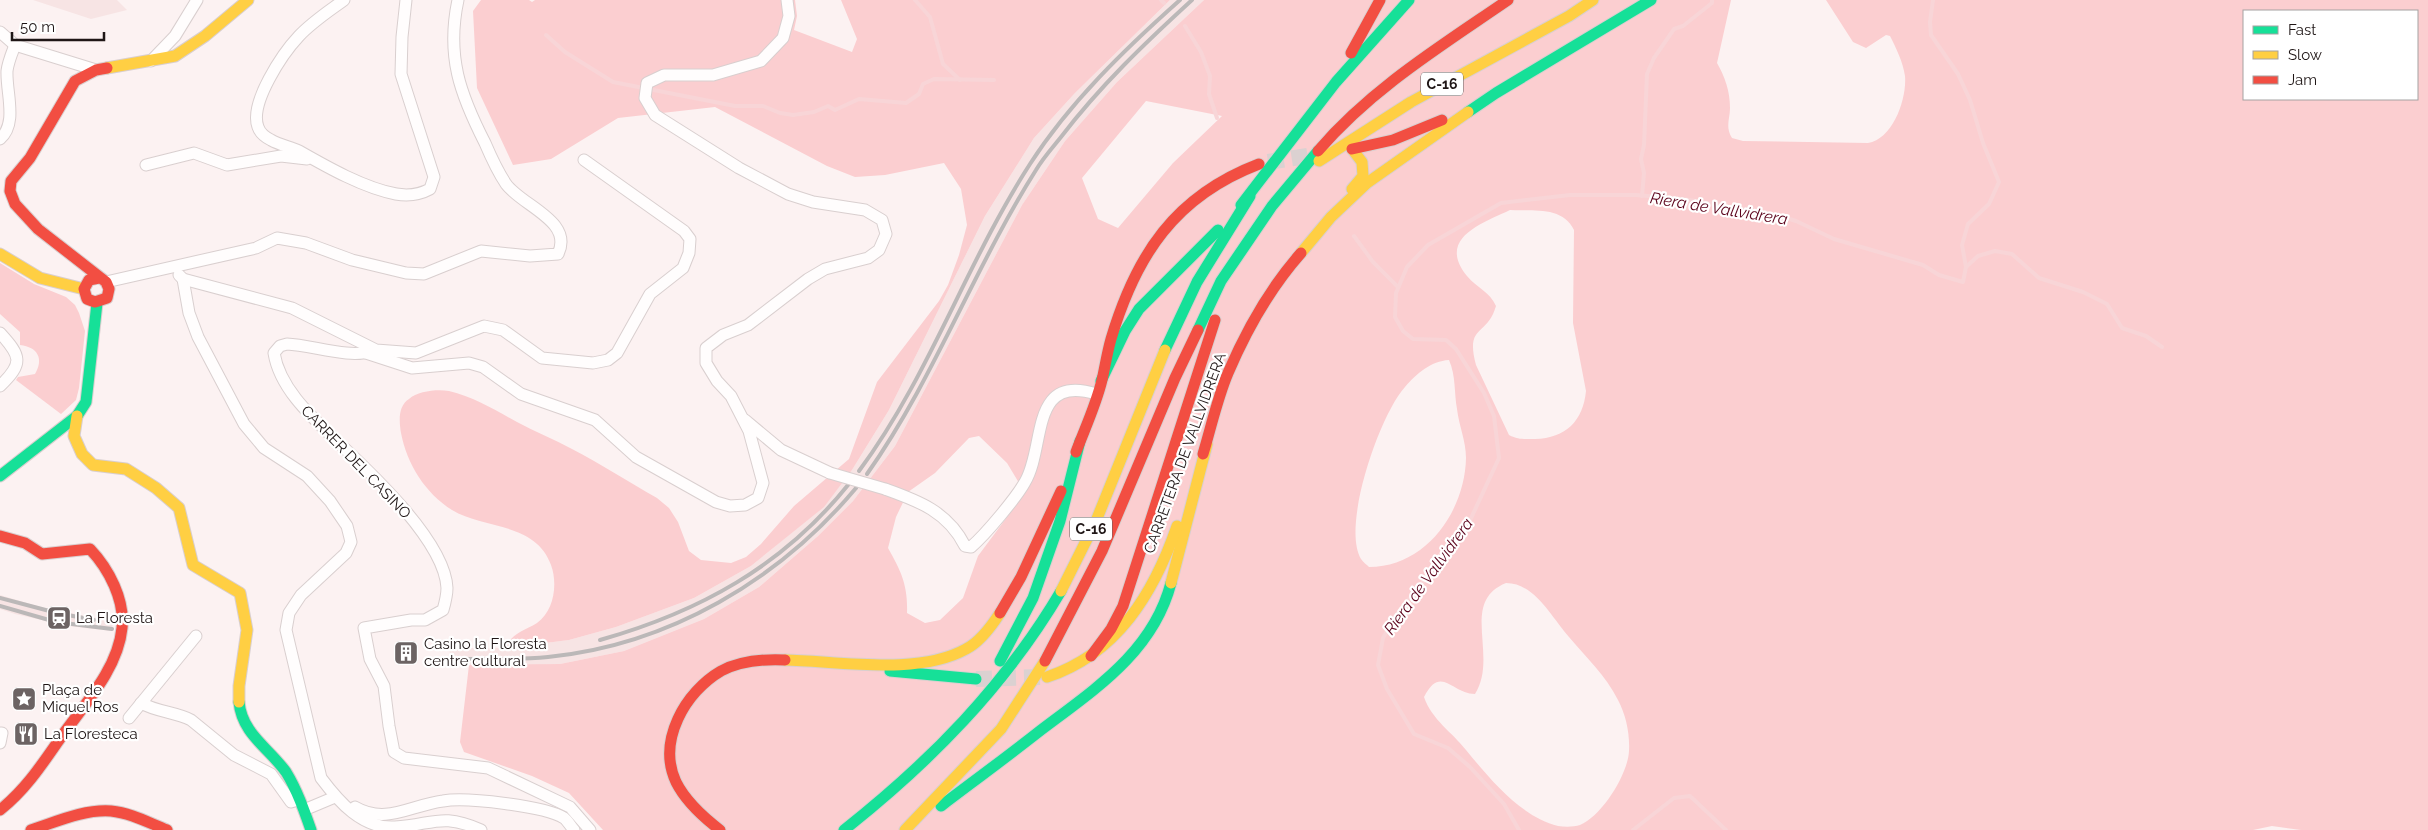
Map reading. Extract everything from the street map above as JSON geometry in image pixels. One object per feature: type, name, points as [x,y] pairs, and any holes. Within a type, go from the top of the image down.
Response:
[{"type":"main road","points":[[103,280],[89,280],[84,289],[87,298],[97,303],[104,300],[109,294],[103,280],[38,229],[15,204],[10,191],[11,181],[30,158],[75,81],[96,70],[175,56],[205,36],[248,0]]},
{"type":"main road","name":"C-16","points":[[1336,82],[1380,0]]},
{"type":"main road","name":"C-16","points":[[844,830],[897,789],[967,721],[1010,668],[1040,625],[1073,568],[1113,480],[1172,334],[1201,276],[1250,196],[1336,82],[1409,0]]},
{"type":"main road","name":"C-16","points":[[905,830],[1001,729],[1054,648],[1102,551],[1175,378],[1221,281],[1272,206],[1296,175],[1335,131],[1381,88],[1508,0]]},
{"type":"main road","name":"C-16","points":[[1296,175],[1410,102],[1569,16],[1593,0]]},
{"type":"main road","points":[[1331,217],[1348,192],[1360,182],[1363,176],[1362,162],[1352,149],[1393,140],[1421,130],[1496,94],[1651,0]]},
{"type":"main road","name":"CARRETERA DE VALLVIDRERA","points":[[1047,677],[1072,669],[1118,633],[1159,570],[1168,551],[1186,494],[1207,444],[1227,375],[1246,334],[1285,271],[1331,217],[1382,172],[1496,94]]},
{"type":"main road","points":[[1101,381],[1111,336],[1126,295],[1139,266],[1159,235],[1177,214],[1208,188],[1233,173],[1259,164]]},
{"type":"main road","points":[[720,830],[691,807],[680,790],[672,772],[670,758],[672,734],[686,704],[719,671],[744,662],[777,658],[843,663],[930,660],[968,648],[991,624],[1016,587],[1066,479],[1101,381],[1125,331],[1139,309],[1166,280],[1203,247],[1250,196]]},
{"type":"main road","points":[[1091,656],[1111,629],[1123,606],[1218,310],[1272,206]]},
{"type":"main road","points":[[0,254],[40,278],[84,289]]},
{"type":"main road","points":[[0,476],[76,416],[86,402],[97,303]]},
{"type":"main road","points":[[76,416],[74,436],[82,454],[93,465],[126,469],[156,488],[179,508],[193,566],[240,593],[246,614],[247,630],[241,682],[242,717],[246,726],[281,765],[311,830]]},
{"type":"main road","points":[[863,816],[891,783],[956,717],[1003,658],[1034,598],[1060,521],[1080,441]]},
{"type":"main road","points":[[910,830],[1097,688],[1130,658],[1146,638],[1158,618],[1170,590],[1207,444]]},
{"type":"main road","points":[[0,536],[8,536],[25,543],[42,554],[90,549],[101,561],[118,598],[122,611],[122,635],[97,688],[34,778],[13,800],[0,810]]},
{"type":"main road","points":[[843,663],[884,671],[976,679],[966,664],[968,648]]},
{"type":"main road","points":[[31,830],[88,814],[109,811],[124,814],[167,830]]},
{"type":"street","points":[[151,61],[175,36],[197,0]]},
{"type":"street","points":[[344,0],[299,36],[268,83],[257,107],[257,126],[262,134],[311,159],[389,193],[418,194],[430,189],[433,184],[433,169],[415,121],[401,74],[406,0]]},
{"type":"street","points":[[103,280],[173,268],[256,248],[277,238],[306,243],[352,260],[406,273],[424,274],[481,251],[530,256],[558,254],[562,236],[556,227],[516,195],[506,184],[466,107],[454,64],[458,0]]},
{"type":"street","points":[[182,278],[292,308],[371,351],[412,368],[468,363],[483,367],[522,394],[595,420],[636,457],[678,483],[716,502],[730,506],[745,506],[758,498],[763,483],[749,431],[730,396],[716,381],[706,363],[706,348],[723,335],[748,325],[825,269],[868,258],[879,250],[886,234],[882,220],[865,210],[813,202],[788,194],[682,134],[655,115],[645,98],[647,83],[664,75],[713,76],[761,61],[783,38],[789,16],[787,0]]},
{"type":"street","points":[[0,32],[15,44],[96,70]]},
{"type":"street","points":[[0,140],[5,135],[9,124],[7,70],[15,44]]},
{"type":"street","points":[[146,165],[194,154],[227,165],[281,156],[311,159]]},
{"type":"street","points":[[371,351],[416,353],[484,326],[502,330],[542,358],[593,363],[608,360],[616,353],[650,294],[683,268],[689,253],[690,239],[684,231],[584,160]]},
{"type":"street","points":[[173,268],[182,278],[189,313],[198,338],[244,424],[264,448],[307,476],[330,501],[347,526],[350,542],[346,553],[301,595],[289,613],[286,630],[321,778],[335,797],[365,821],[376,825],[395,827],[436,819],[447,820],[481,830]]},
{"type":"street","points":[[0,333],[15,351],[18,362],[15,370],[0,386]]},
{"type":"street","name":"CARRER DEL CASINO","points":[[371,351],[287,344],[280,346],[274,353],[275,363],[280,375],[303,407],[366,468],[417,526],[433,547],[443,571],[447,586],[443,610],[425,620],[411,620],[364,628],[370,659],[384,686],[394,752],[404,758],[488,768],[570,807],[590,830]]},
{"type":"street","points":[[743,418],[781,450],[830,473],[918,500],[943,515],[958,532],[965,546],[971,546],[1025,482],[1032,466],[1041,419],[1047,406],[1058,395],[1068,391],[1076,390],[1096,394]]},
{"type":"street","points":[[129,718],[196,636]]},
{"type":"street","points":[[141,703],[154,710],[191,720],[234,755],[271,774],[291,802],[301,805],[335,797],[363,812],[389,816],[442,801],[462,799],[492,802],[545,812],[564,818],[574,830]]},
{"type":"shaded area","points":[[33,0],[117,0],[127,10],[91,19]]},
{"type":"shaded area","points":[[481,0],[529,0],[532,2],[535,0],[795,0],[797,16],[794,30],[852,52],[857,39],[841,0],[1170,0],[1075,93],[1034,138],[985,216],[889,410],[852,470],[824,507],[751,566],[694,598],[616,627],[569,640],[505,648],[511,639],[537,623],[547,612],[554,589],[551,565],[544,551],[534,541],[507,528],[465,516],[452,510],[433,495],[413,467],[404,445],[400,414],[405,402],[417,394],[439,390],[449,391],[484,404],[583,455],[657,498],[669,508],[678,522],[689,551],[701,560],[731,563],[746,557],[761,544],[794,506],[849,459],[877,382],[939,301],[948,285],[967,225],[961,189],[944,163],[885,175],[855,177],[827,166],[715,107],[618,118],[551,159],[513,165],[477,88],[473,11]]},
{"type":"shaded area","points":[[1170,0],[1204,0],[1117,82],[1065,141],[1022,205],[895,446],[853,501],[818,536],[759,587],[704,619],[624,651],[560,664],[492,667],[449,664],[450,648],[505,648],[569,640],[616,627],[694,598],[751,566],[823,507],[852,470],[889,410],[985,216],[1034,138],[1075,93]]},
{"type":"shaded area","points":[[1204,0],[1731,0],[1717,63],[1728,90],[1730,108],[1728,127],[1732,138],[1743,141],[1868,143],[1877,140],[1885,134],[1897,117],[1904,96],[1905,76],[1903,66],[1890,36],[1886,35],[1866,48],[1853,42],[1826,0],[2428,0],[2428,830],[2301,830],[2272,826],[2253,830],[603,830],[569,793],[532,776],[464,752],[460,742],[469,665],[560,664],[624,651],[704,619],[759,587],[818,536],[853,501],[895,446],[1022,205],[1065,141],[1117,82]],"holes":[[[1146,101],[1222,116],[1173,163],[1118,228],[1098,219],[1082,178]],[[1510,210],[1537,210],[1555,213],[1569,222],[1574,230],[1573,323],[1586,391],[1577,419],[1564,431],[1546,438],[1528,439],[1509,435],[1476,365],[1473,352],[1475,336],[1488,323],[1496,306],[1490,297],[1467,276],[1459,263],[1457,251],[1460,242],[1476,227]],[[1449,360],[1453,372],[1458,415],[1466,452],[1464,478],[1458,497],[1450,516],[1424,546],[1408,557],[1389,564],[1369,567],[1361,559],[1356,543],[1356,522],[1366,471],[1375,445],[1395,401],[1405,387],[1424,369],[1436,363]],[[979,436],[1007,463],[1025,493],[978,556],[963,598],[940,620],[925,623],[907,613],[903,579],[888,548],[896,517],[908,492],[935,473],[969,438]],[[1506,583],[1526,589],[1534,595],[1602,675],[1621,706],[1629,738],[1628,760],[1619,782],[1605,804],[1597,813],[1580,825],[1558,826],[1544,821],[1519,806],[1485,773],[1461,743],[1437,719],[1424,697],[1430,687],[1442,682],[1467,693],[1475,694],[1481,679],[1483,663],[1482,616],[1485,603],[1492,592]]]},
{"type":"shaded area","points":[[0,263],[34,284],[66,297],[75,305],[79,313],[85,331],[79,388],[76,400],[61,414],[16,380],[18,377],[35,374],[38,369],[39,359],[38,355],[31,348],[20,345],[20,332],[0,314]]},
{"type":"shaded area","points":[[0,595],[44,608],[113,621],[112,631],[68,626],[15,614],[0,609]]},
{"type":"waterway","points":[[915,0],[930,17],[943,64],[960,80]]},
{"type":"waterway","points":[[1161,0],[1164,3]]},
{"type":"waterway","points":[[1642,196],[1644,173],[1641,159],[1644,145],[1647,74],[1654,58],[1674,29],[1683,26],[1712,3],[1712,0]]},
{"type":"waterway","name":"Riera de Vallvidrera","points":[[1519,830],[1504,804],[1470,767],[1448,748],[1414,734],[1387,689],[1378,665],[1383,638],[1396,615],[1466,529],[1499,458],[1494,416],[1484,393],[1456,349],[1446,340],[1413,339],[1403,331],[1395,317],[1396,293],[1407,267],[1428,245],[1501,203],[1570,195],[1636,195],[1683,199],[1769,213],[1796,221],[1834,239],[1923,265],[1939,275],[1963,282],[1966,267],[1962,245],[1968,224],[1989,204],[1999,182],[1983,143],[1970,100],[1958,74],[1931,35],[1930,22],[1933,0]]},
{"type":"waterway","points":[[1185,26],[1201,52],[1210,76],[1209,94],[1217,118]]},
{"type":"waterway","points":[[546,35],[565,52],[613,82],[735,106],[763,106],[780,113],[793,115],[814,112],[828,106],[835,110],[859,99],[906,103],[919,94],[923,84],[934,79],[994,80]]},
{"type":"waterway","points":[[1354,236],[1373,262],[1398,287]]},
{"type":"waterway","points":[[1966,267],[1978,256],[1995,251],[2012,254],[2039,278],[2083,292],[2107,304],[2122,328],[2146,336],[2162,347]]},
{"type":"waterway","name":"Riera de Vallvidrera","points":[[1633,830],[1674,798],[1690,796],[1726,830]]},
{"type":"tunnel","points":[[1268,162],[1321,154]]},
{"type":"tunnel","points":[[976,679],[1043,677]]},
{"type":"railway","points":[[859,471],[884,435],[906,397],[986,241],[1030,164],[1063,119],[1099,77],[1180,0]]},
{"type":"railway","points":[[867,474],[913,400],[993,245],[1042,161],[1107,83],[1192,0]]},
{"type":"railway","points":[[600,640],[636,629],[671,615],[705,600],[737,582],[767,562],[796,539],[823,514],[848,485]]},
{"type":"railway","points":[[450,659],[536,658],[593,650],[636,638],[678,623],[719,602],[757,579],[792,552],[826,521],[856,488]]},
{"type":"railway","points":[[0,598],[57,613],[94,620]]},
{"type":"railway","points":[[0,606],[56,622],[112,629]]},
{"type":"traffic: fast","points":[[1241,205],[1336,82],[1409,0]]},
{"type":"traffic: fast","points":[[1468,112],[1496,93],[1651,0]]},
{"type":"traffic: fast","points":[[1198,330],[1221,281],[1272,206],[1318,151]]},
{"type":"traffic: fast","points":[[1165,350],[1197,282],[1250,196]]},
{"type":"traffic: fast","points":[[1101,381],[1125,331],[1139,309],[1218,230]]},
{"type":"traffic: fast","points":[[0,476],[77,416],[86,402],[97,303]]},
{"type":"traffic: fast","points":[[1000,661],[1033,598],[1060,521],[1080,441]]},
{"type":"traffic: fast","points":[[941,806],[1082,699],[1120,667],[1151,629],[1171,583]]},
{"type":"traffic: fast","points":[[844,830],[936,750],[964,721],[1016,659],[1061,591]]},
{"type":"traffic: fast","points":[[890,671],[976,679]]},
{"type":"traffic: fast","points":[[239,702],[245,723],[290,779],[311,830]]},
{"type":"traffic: slow","points":[[107,68],[175,56],[205,36],[248,0]]},
{"type":"traffic: slow","points":[[1319,161],[1411,102],[1569,16],[1593,0]]},
{"type":"traffic: slow","points":[[1301,253],[1331,217],[1367,183],[1468,112]]},
{"type":"traffic: slow","points":[[1352,149],[1362,162],[1363,176],[1352,189]]},
{"type":"traffic: slow","points":[[0,254],[40,278],[84,289]]},
{"type":"traffic: slow","points":[[1061,591],[1096,521],[1165,350]]},
{"type":"traffic: slow","points":[[77,416],[74,436],[82,454],[93,465],[126,469],[156,488],[179,508],[193,565],[240,593],[247,630],[239,686],[239,702]]},
{"type":"traffic: slow","points":[[1171,583],[1207,444]]},
{"type":"traffic: slow","points":[[1047,677],[1072,667],[1094,653],[1113,637],[1130,618],[1157,575],[1177,526]]},
{"type":"traffic: slow","points":[[785,660],[877,665],[902,665],[925,662],[947,657],[971,646],[985,634],[1000,613]]},
{"type":"traffic: slow","points":[[905,830],[1001,729],[1045,661]]},
{"type":"traffic: jam","points":[[1351,53],[1380,0]]},
{"type":"traffic: jam","points":[[1318,151],[1384,88],[1432,52],[1508,0]]},
{"type":"traffic: jam","points":[[99,278],[89,280],[84,289],[87,299],[95,302],[107,298],[109,289],[106,282],[38,229],[15,204],[10,191],[11,181],[30,158],[75,81],[96,70],[107,68]]},
{"type":"traffic: jam","points":[[1352,149],[1393,140],[1442,120]]},
{"type":"traffic: jam","points":[[1076,452],[1097,398],[1111,339],[1121,309],[1147,255],[1163,232],[1182,211],[1204,193],[1230,177],[1259,164]]},
{"type":"traffic: jam","points":[[1203,454],[1217,403],[1235,357],[1269,295],[1301,253]]},
{"type":"traffic: jam","points":[[1091,656],[1111,629],[1123,606],[1215,320]]},
{"type":"traffic: jam","points":[[1045,661],[1102,551],[1175,378],[1198,330]]},
{"type":"traffic: jam","points":[[1000,613],[1021,577],[1061,491]]},
{"type":"traffic: jam","points":[[0,536],[25,543],[42,554],[90,549],[109,575],[118,596],[122,617],[119,644],[114,659],[98,687],[32,777],[0,810]]},
{"type":"traffic: jam","points":[[720,830],[695,809],[676,782],[671,766],[672,734],[678,719],[696,691],[721,671],[752,661],[785,660]]},
{"type":"traffic: jam","points":[[31,830],[70,817],[101,811],[126,814],[167,830]]},
{"type":"place","name":"La Floresta","points":[[59,618]]},
{"type":"place","name":"Casino la Floresta centre cultural","points":[[406,653]]},
{"type":"place","name":"Plaça de Miquel Ros","points":[[24,699]]},
{"type":"place","name":"La Floresteca","points":[[26,734]]}]
